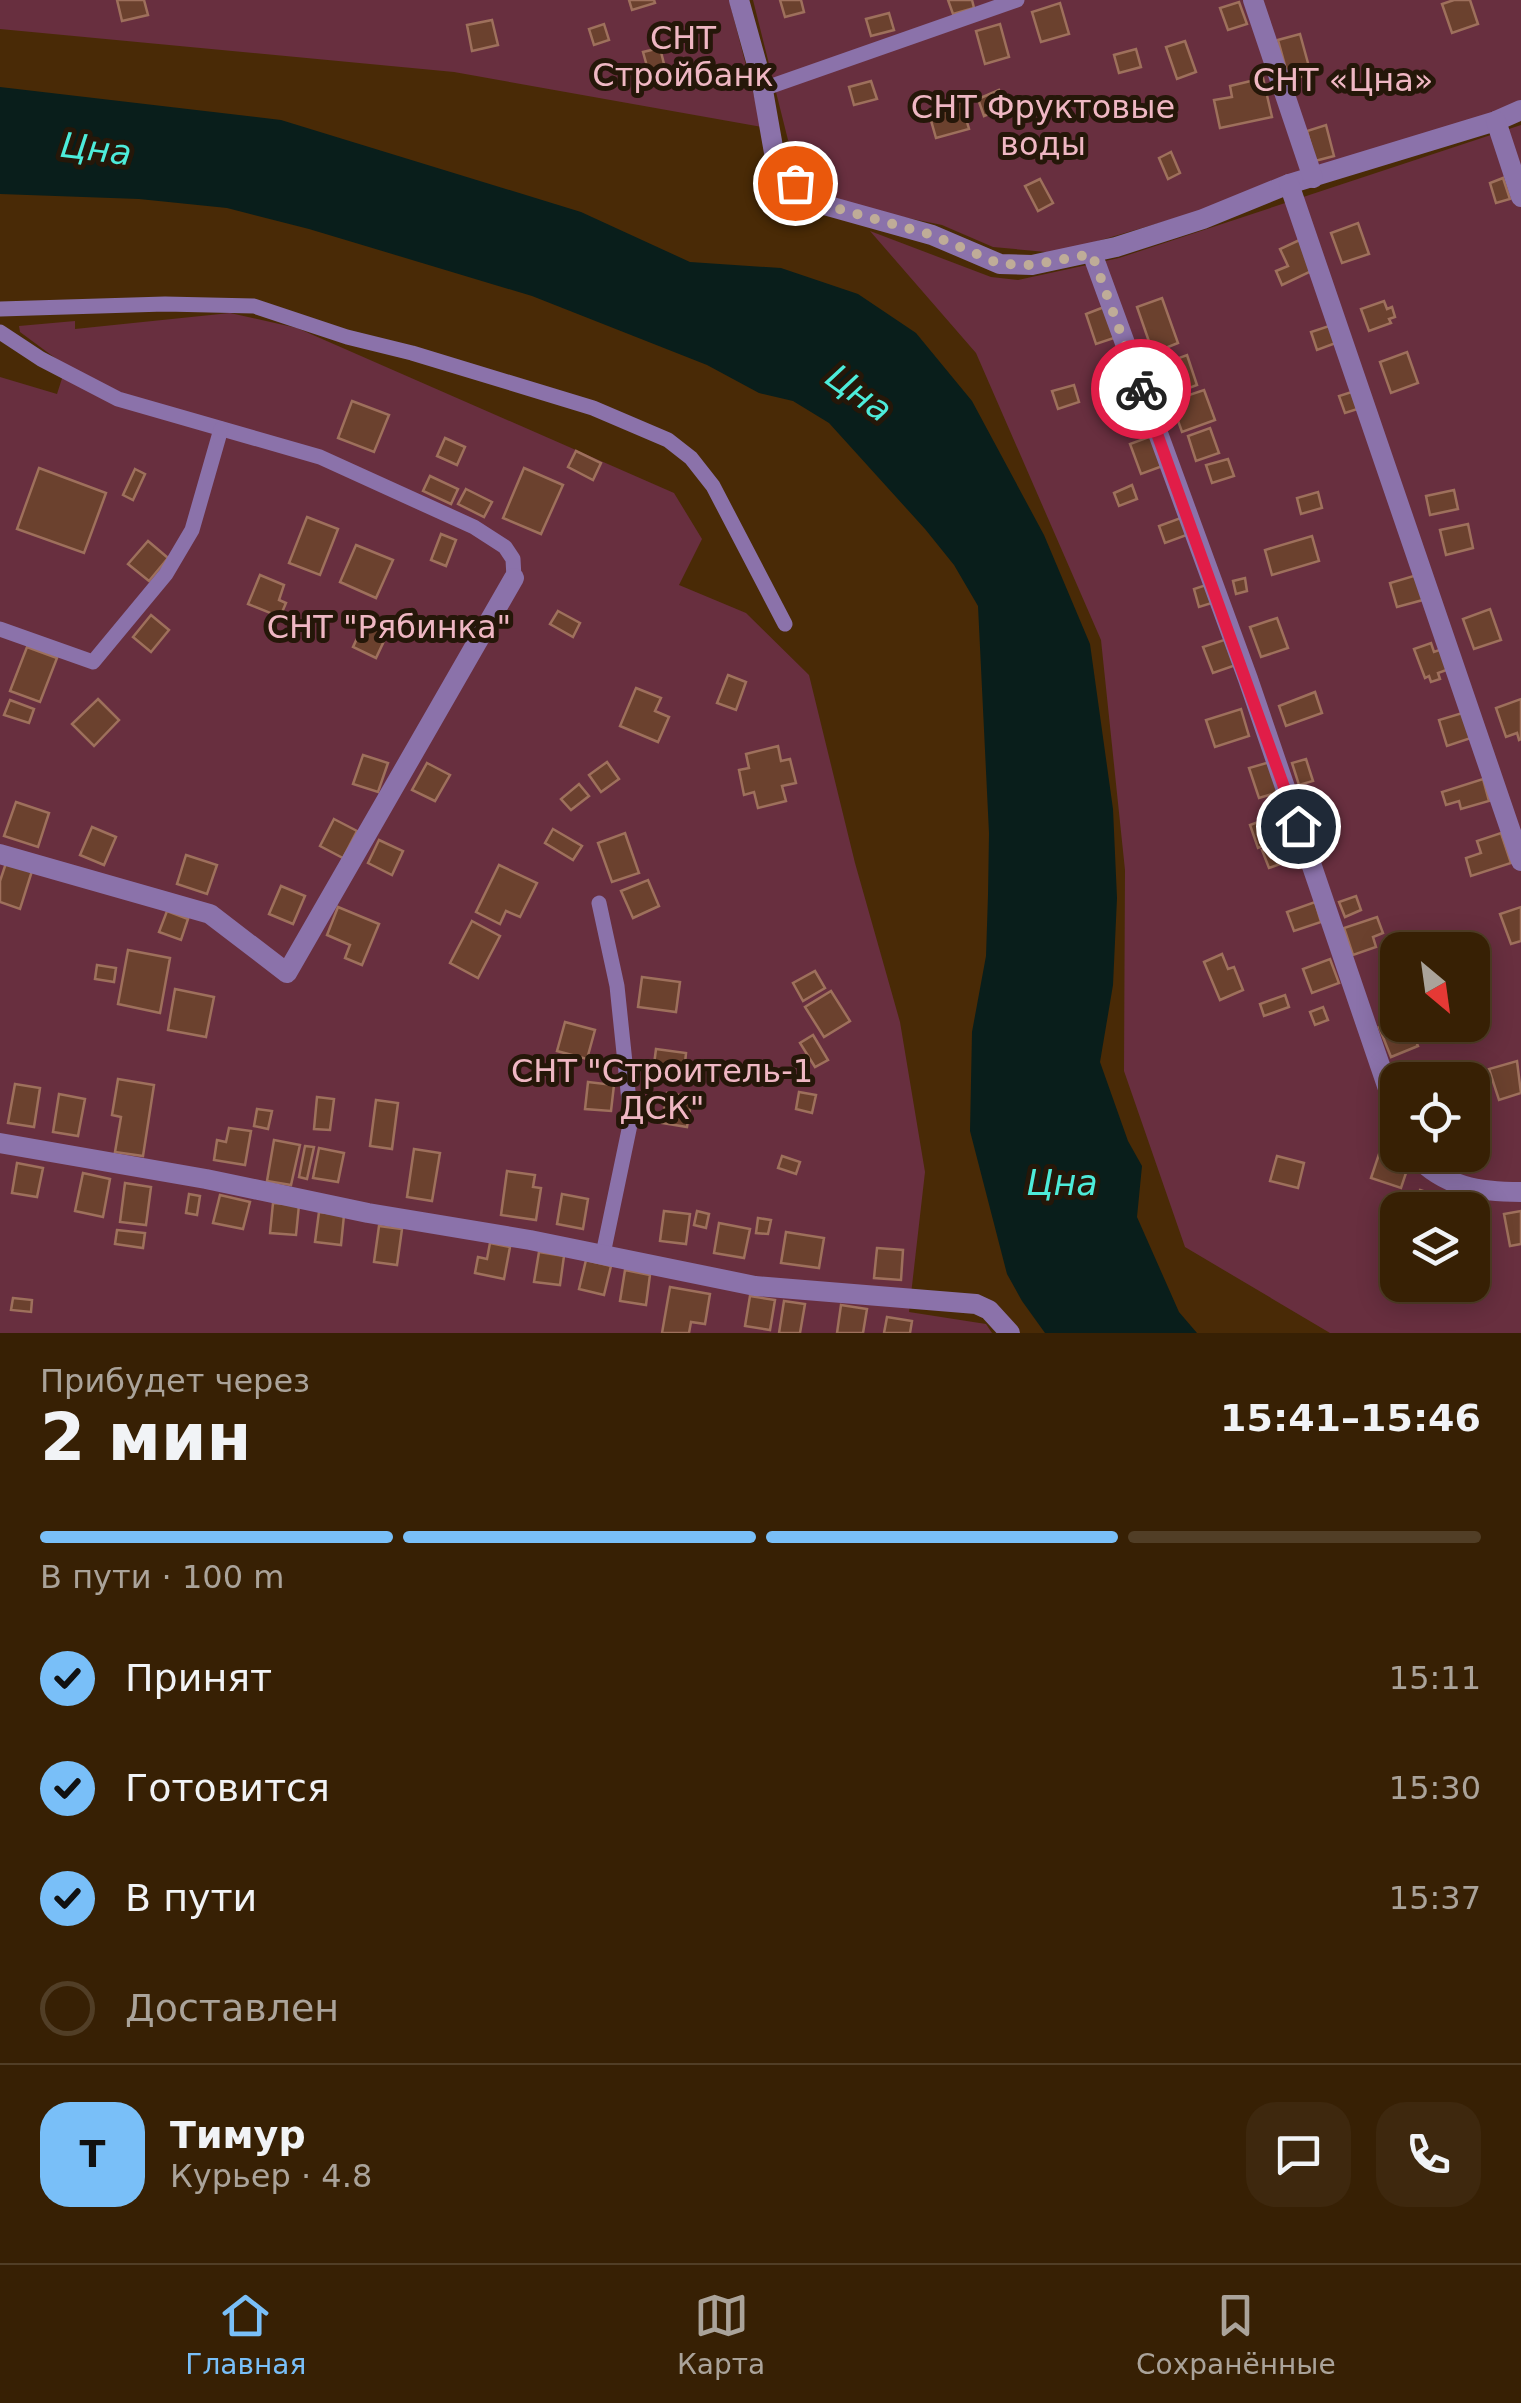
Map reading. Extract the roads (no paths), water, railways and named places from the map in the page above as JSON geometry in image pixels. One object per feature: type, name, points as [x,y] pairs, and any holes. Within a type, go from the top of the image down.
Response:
[{"type":"street","points":[[740,0],[763,90],[776,164],[814,202],[932,235],[1000,264],[1032,265],[1092,254],[1203,219],[1289,184],[1521,110]]},
{"type":"street","points":[[1253,0],[1313,178]]},
{"type":"street","points":[[1496,121],[1521,198]]},
{"type":"street","points":[[1289,184],[1521,861]]},
{"type":"street","points":[[1092,254],[1248,680],[1380,1065]]},
{"type":"street","points":[[0,854],[210,914],[288,973],[514,578]]},
{"type":"street","points":[[0,1143],[755,1286],[950,1299],[989,1310],[1010,1333]]},
{"type":"street","points":[[1434,1172],[1460,1186],[1521,1192]]},
{"type":"lane","points":[[763,90],[1017,0]]},
{"type":"lane","points":[[0,308],[254,306],[593,408],[668,440],[691,458],[713,486],[784,624]]},
{"type":"lane","points":[[0,332],[41,359],[118,399],[320,456],[474,527],[505,547],[512,559],[514,578]]},
{"type":"lane","points":[[0,629],[93,662],[166,574],[192,530],[221,429]]},
{"type":"lane","points":[[599,903],[617,986],[631,1120],[602,1254]]},
{"type":"water","name":"Цна","points":[[0,87],[281,120],[581,212],[690,262],[781,268],[858,294],[916,333],[972,401],[1044,535],[1090,644],[1113,809],[1117,898],[1113,985],[1100,1062],[1128,1141],[1142,1166],[1137,1217],[1179,1312],[1197,1333],[1045,1333],[1007,1274],[970,1131],[972,1032],[986,956],[989,833],[978,606],[954,565],[925,529],[829,423],[793,401],[759,393],[707,365],[532,296],[309,229],[227,208],[139,199],[0,194]]},
{"type":"park label","name":"СНТ Стройбанк","points":[[683,56]]},
{"type":"park label","name":"СНТ «Цна»","points":[[1343,80]]},
{"type":"park label","name":"СНТ Фруктовые воды","points":[[1043,126]]},
{"type":"park label","name":"СНТ \"Рябинка\"","points":[[389,627]]},
{"type":"park label","name":"СНТ \"Строитель-1 ДСК\"","points":[[662,1090]]}]
